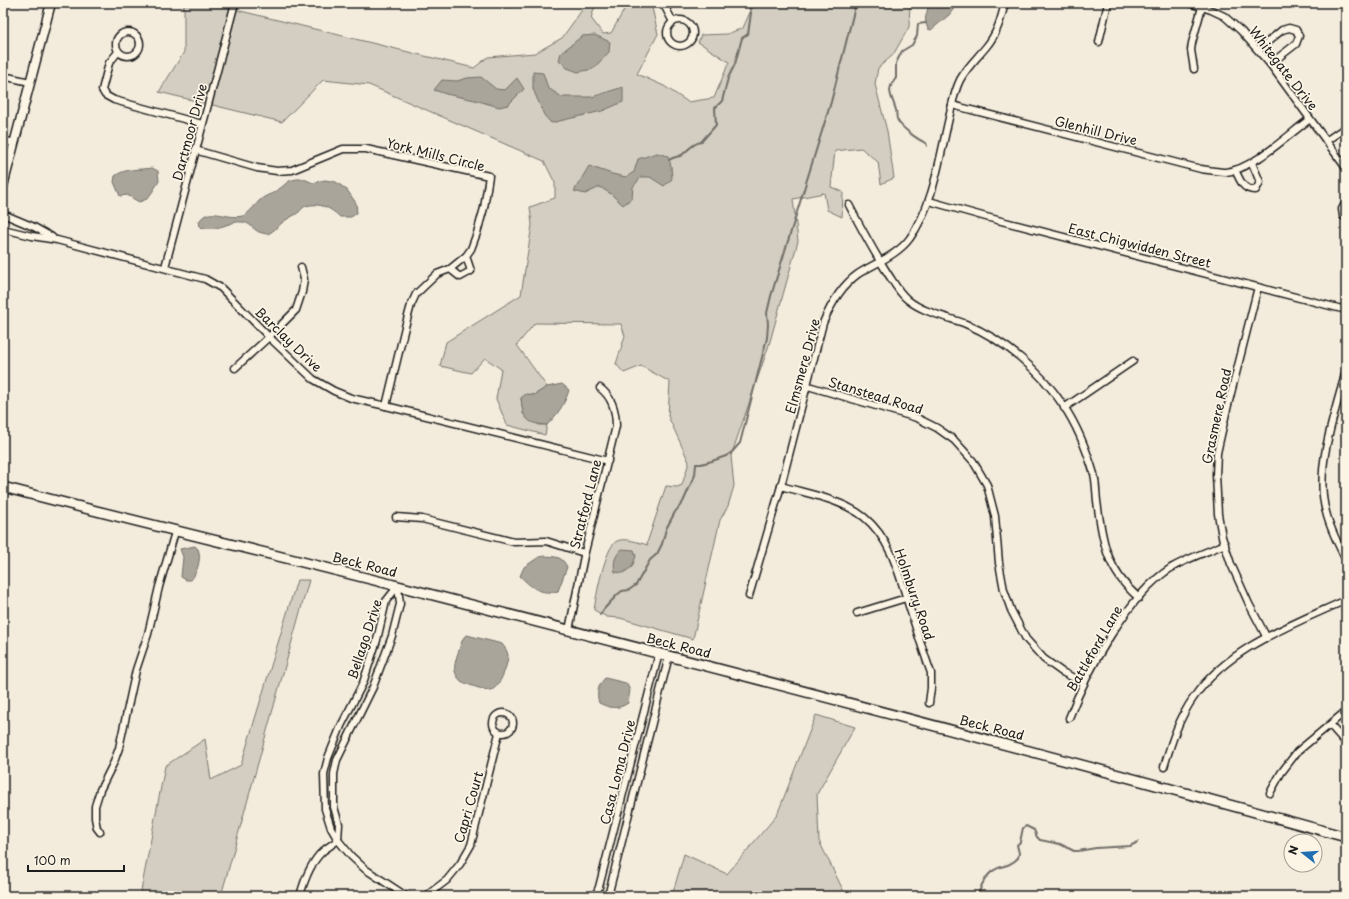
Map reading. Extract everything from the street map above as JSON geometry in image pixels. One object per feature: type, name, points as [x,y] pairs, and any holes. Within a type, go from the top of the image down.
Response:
[{"type":"main road","name":"Beck Road","points":[[3,487],[175,532],[398,586],[658,653],[1041,753],[1346,837]]},
{"type":"street","points":[[3,186],[51,3]]},
{"type":"street","name":"Dartmoor Drive","points":[[165,267],[235,3]]},
{"type":"street","points":[[504,3],[512,3]]},
{"type":"street","points":[[663,3],[673,22]]},
{"type":"street","name":"Elmsmere Drive","points":[[749,596],[781,486],[823,323],[830,308],[846,284],[857,275],[900,248],[909,240],[922,220],[929,201],[952,105],[958,87],[967,70],[994,36],[1005,3]]},
{"type":"street","points":[[1100,42],[1108,3]]},
{"type":"street","name":"Whitegate Drive","points":[[1189,3],[1224,16],[1241,31],[1270,64],[1346,168]]},
{"type":"street","points":[[1194,69],[1191,50],[1202,7]]},
{"type":"street","points":[[684,21],[691,26],[692,38],[682,46],[674,44],[668,38],[668,29],[673,22],[684,21]]},
{"type":"street","points":[[1258,50],[1282,30],[1289,28],[1296,30],[1299,36],[1296,44],[1270,64]]},
{"type":"street","points":[[130,32],[137,36],[140,47],[135,54],[124,56],[118,52],[116,40],[122,34],[130,32]]},
{"type":"street","points":[[118,52],[109,63],[102,90],[105,94],[114,100],[202,124]]},
{"type":"street","points":[[3,76],[30,82]]},
{"type":"street","name":"Glenhill Drive","points":[[952,105],[1201,169],[1226,172],[1252,163],[1310,119]]},
{"type":"street","points":[[1326,141],[1346,127]]},
{"type":"street","points":[[3,140],[14,143]]},
{"type":"street","name":"York Mills Circle","points":[[195,150],[257,168],[277,171],[292,170],[343,149],[366,149],[489,176],[484,208],[471,249],[466,256],[450,269],[437,274],[416,294],[411,305],[386,406]]},
{"type":"street","points":[[1235,170],[1243,185],[1248,190],[1256,190],[1260,182],[1252,163]]},
{"type":"street","name":"East Chigwidden Street","points":[[929,201],[1346,310]]},
{"type":"street","points":[[1346,202],[1342,209],[1343,216],[1346,217]]},
{"type":"street","points":[[849,206],[900,293],[908,300],[926,310],[966,324],[983,332],[1009,349],[1041,377],[1064,408],[1079,434],[1094,474],[1102,535],[1106,550],[1119,578],[1138,598]]},
{"type":"street","name":"Barclay Drive","points":[[3,214],[34,227],[57,240]]},
{"type":"street","name":"Barclay Drive","points":[[3,229],[57,240],[165,267],[205,279],[221,288],[313,379],[334,391],[351,398],[608,461]]},
{"type":"street","points":[[450,269],[460,277],[472,270],[466,256]]},
{"type":"street","points":[[235,368],[296,310],[301,296],[304,279],[301,267]]},
{"type":"street","name":"Grasmere Road","points":[[1258,287],[1217,453],[1216,475],[1218,514],[1224,544],[1231,564],[1249,604],[1267,638]]},
{"type":"street","points":[[1064,408],[1133,361]]},
{"type":"street","points":[[1346,371],[1325,457],[1322,481],[1325,511],[1346,560]]},
{"type":"street","name":"Stanstead Road","points":[[808,386],[917,418],[937,428],[954,440],[973,461],[987,485],[995,516],[999,563],[1004,590],[1011,610],[1026,639],[1044,659],[1062,672],[1084,683]]},
{"type":"street","name":"Stratford Lane","points":[[569,630],[584,552],[616,426],[616,415],[607,393],[600,388]]},
{"type":"street","name":"Holmbury Road","points":[[781,486],[839,504],[863,517],[879,533],[890,551],[899,574],[930,673],[931,688],[929,703]]},
{"type":"street","points":[[396,517],[422,519],[514,542],[546,542],[584,552]]},
{"type":"street","points":[[100,832],[97,828],[95,818],[95,806],[100,790],[119,748],[136,670],[148,634],[175,532]]},
{"type":"street","name":"Battleford Lane","points":[[1069,718],[1084,683],[1108,640],[1132,604],[1155,581],[1170,569],[1186,560],[1224,544]]},
{"type":"street","name":"Bellago Drive","points":[[338,840],[339,824],[334,807],[334,774],[337,760],[373,687],[392,636],[400,604],[398,586]]},
{"type":"street","name":"Bellago Drive","points":[[398,586],[386,600],[377,640],[363,683],[341,726],[328,758],[324,774],[325,809],[331,828],[338,840],[351,856],[365,869],[406,896]]},
{"type":"street","points":[[857,613],[906,598]]},
{"type":"street","points":[[1164,767],[1179,724],[1193,698],[1206,682],[1222,667],[1238,654],[1267,638],[1346,600]]},
{"type":"street","name":"Casa Loma Drive","points":[[595,896],[599,887],[658,653]]},
{"type":"street","name":"Casa Loma Drive","points":[[608,896],[669,656]]},
{"type":"street","points":[[1270,793],[1281,773],[1297,752],[1346,711]]},
{"type":"street","points":[[1330,725],[1346,743]]},
{"type":"street","name":"Capri Court","points":[[426,896],[447,880],[460,864],[471,845],[499,733]]},
{"type":"street","points":[[300,896],[306,877],[321,854],[338,840]]},
{"type":"shaded area","points":[[185,3],[208,3],[474,68],[488,57],[535,53],[562,38],[587,3],[596,3],[591,18],[603,34],[611,33],[628,3],[651,3],[658,34],[637,74],[664,86],[688,102],[714,98],[729,62],[698,42],[701,35],[727,34],[743,28],[754,3],[910,3],[909,27],[893,55],[878,68],[875,84],[887,131],[894,178],[881,184],[878,162],[861,148],[835,151],[831,187],[843,192],[842,217],[827,210],[824,193],[793,199],[798,241],[769,345],[731,456],[734,486],[728,506],[720,520],[693,639],[620,618],[607,617],[594,610],[602,572],[613,545],[617,541],[624,540],[648,545],[647,543],[666,486],[677,487],[682,485],[689,462],[668,416],[670,382],[641,366],[624,373],[616,364],[625,336],[621,324],[535,323],[517,345],[547,387],[534,395],[521,398],[523,414],[539,425],[547,425],[545,435],[507,425],[496,399],[501,369],[485,358],[471,373],[440,366],[446,342],[521,295],[532,225],[530,207],[555,198],[555,183],[544,161],[369,85],[323,80],[282,122],[159,92],[184,52]]},
{"type":"shaded area","points":[[926,3],[958,3],[949,15],[931,30],[928,29],[926,22],[928,6]]},
{"type":"shaded area","points":[[595,35],[610,42],[609,52],[593,69],[578,72],[567,68],[559,60],[561,53],[582,36]]},
{"type":"shaded area","points":[[533,72],[543,73],[548,88],[562,97],[592,97],[623,87],[623,102],[602,111],[551,123],[544,115],[533,89]]},
{"type":"shaded area","points":[[481,77],[496,89],[505,90],[517,78],[524,89],[508,105],[499,107],[434,90],[442,80],[457,81],[467,78]]},
{"type":"shaded area","points":[[657,153],[668,156],[671,166],[672,179],[664,186],[650,177],[641,177],[633,187],[632,198],[623,205],[611,194],[600,187],[585,194],[574,191],[589,166],[626,177],[634,172],[638,159]]},
{"type":"shaded area","points":[[152,168],[158,171],[159,181],[147,199],[139,202],[127,195],[120,196],[114,182],[115,176],[128,170]]},
{"type":"shaded area","points":[[304,179],[313,183],[325,180],[336,182],[347,190],[356,203],[357,213],[351,217],[340,217],[333,211],[320,205],[306,206],[268,234],[259,232],[243,222],[233,223],[218,228],[200,227],[199,222],[208,214],[233,217],[245,215],[260,200],[277,191],[288,181]]},
{"type":"shaded area","points":[[562,384],[569,390],[560,409],[547,425],[534,423],[526,418],[524,415],[521,398],[526,394],[534,395],[547,387]]},
{"type":"shaded area","points":[[195,546],[199,553],[198,565],[191,580],[186,580],[181,577],[183,557],[180,549]]},
{"type":"shaded area","points":[[622,549],[634,550],[636,556],[632,567],[623,573],[615,572],[615,559]]},
{"type":"shaded area","points":[[545,556],[561,559],[567,567],[558,591],[546,592],[537,590],[520,576],[524,567],[539,557]]},
{"type":"shaded area","points":[[297,580],[309,580],[221,896],[140,896],[165,766],[205,739],[211,780],[241,765]]},
{"type":"shaded area","points":[[467,635],[502,644],[506,649],[508,659],[505,670],[497,685],[491,690],[463,682],[456,674],[455,664],[457,656],[462,641]]},
{"type":"shaded area","points":[[605,678],[626,683],[630,690],[628,703],[621,707],[614,708],[599,703],[598,689]]},
{"type":"shaded area","points":[[816,715],[855,727],[817,794],[819,841],[846,896],[672,896],[684,854],[727,874],[777,815]]},
{"type":"waterway","points":[[669,160],[682,155],[693,145],[701,142],[716,125],[715,108],[722,101],[728,78],[735,64],[742,38],[748,34],[751,13],[748,3]]},
{"type":"waterway","points":[[600,615],[617,595],[622,591],[629,590],[636,585],[650,560],[657,554],[662,544],[666,529],[675,512],[683,502],[695,475],[696,464],[701,464],[726,456],[740,443],[767,338],[767,313],[771,296],[831,102],[856,3]]},
{"type":"waterway","points":[[926,23],[918,24],[917,36],[912,45],[902,51],[896,63],[896,78],[891,87],[890,94],[899,122],[910,133],[926,143],[927,146]]},
{"type":"waterway","points":[[978,896],[983,883],[992,872],[1014,862],[1018,858],[1019,853],[1017,845],[1020,842],[1023,828],[1026,826],[1034,830],[1040,840],[1060,844],[1074,851],[1130,846],[1138,842]]}]
